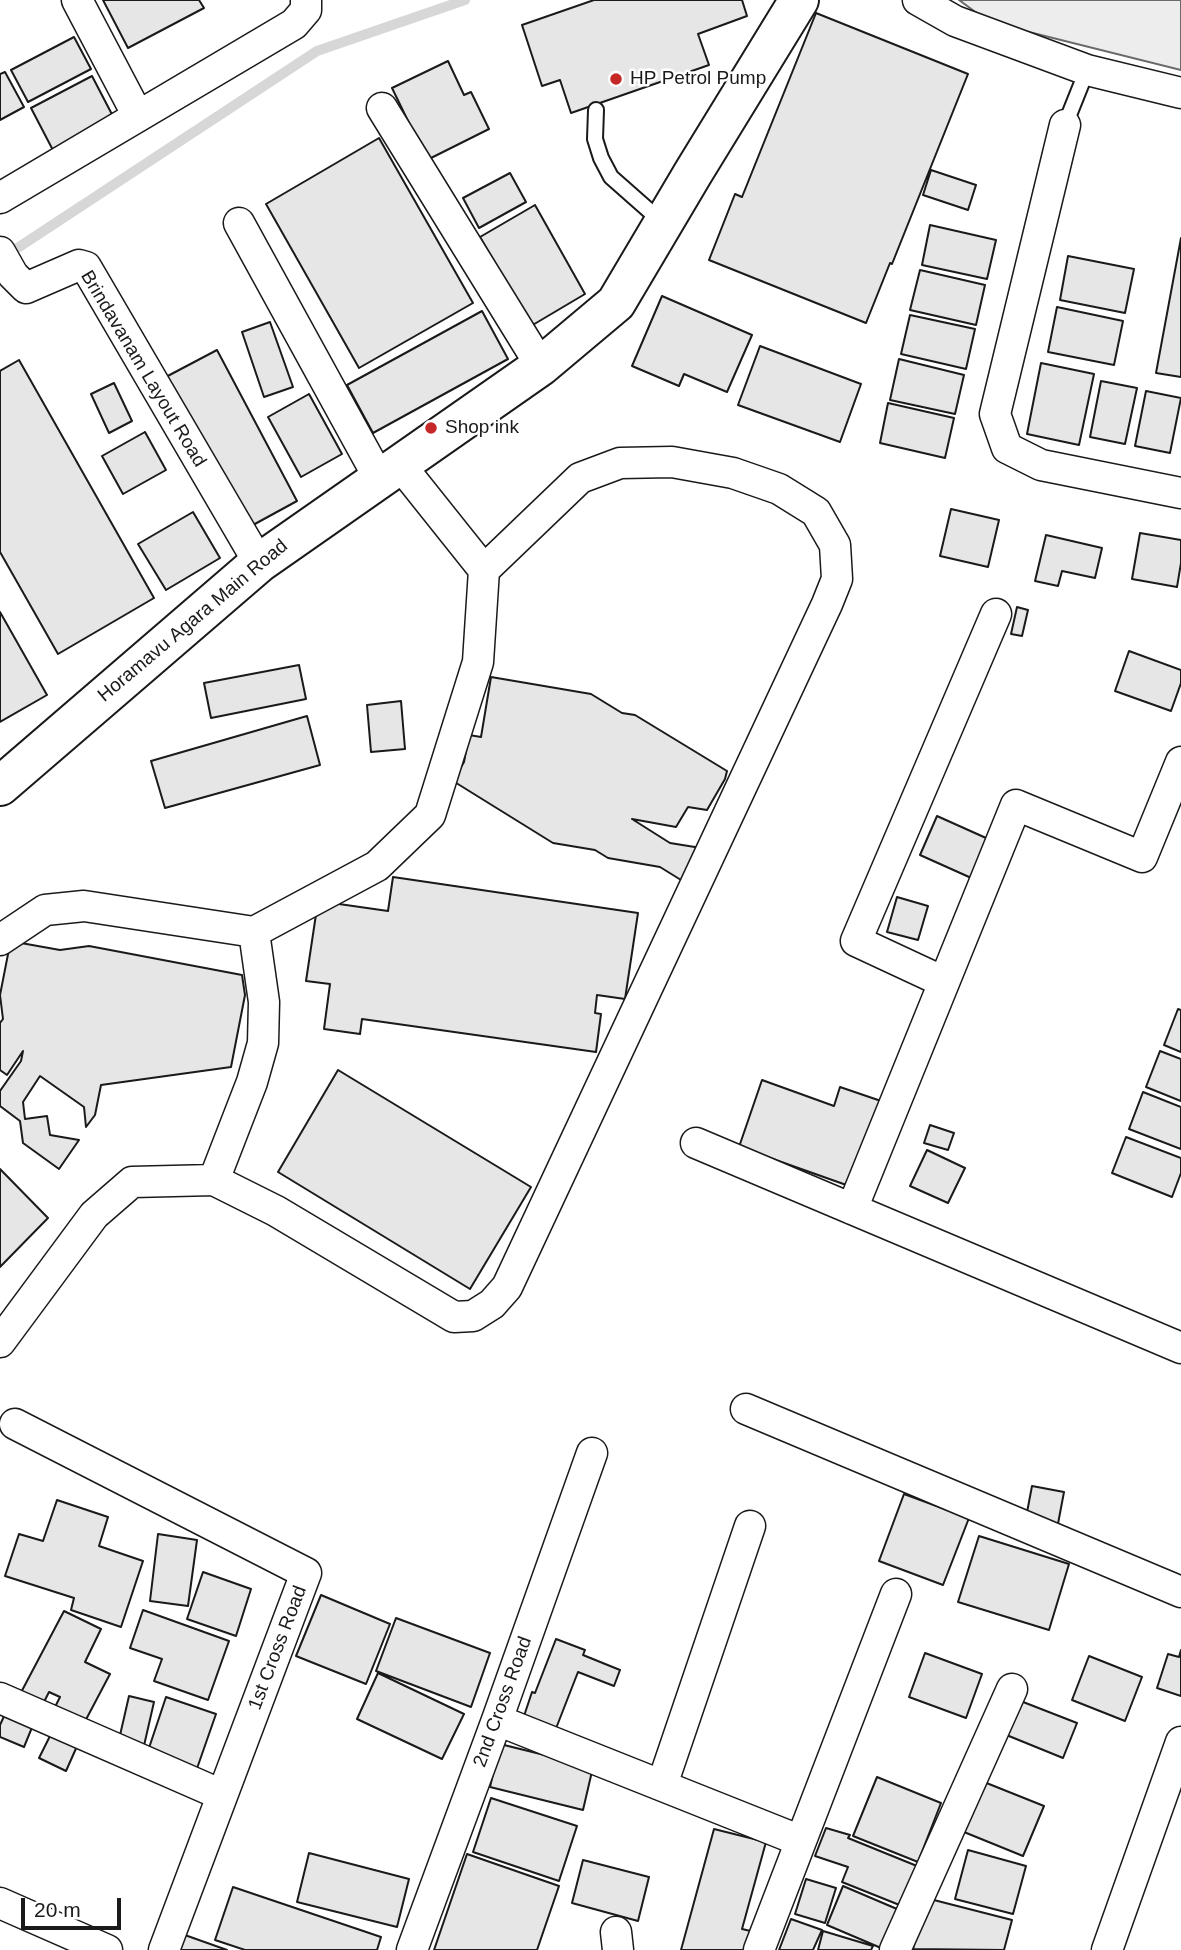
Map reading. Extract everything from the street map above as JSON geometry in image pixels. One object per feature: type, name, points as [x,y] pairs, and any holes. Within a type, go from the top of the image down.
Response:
[{"type":"street","points":[[77,0],[138,116]]},
{"type":"street","points":[[0,198],[294,24],[306,10],[306,0]]},
{"type":"street","name":"Horamavu Agara Main Road","points":[[0,786],[259,563],[541,366],[616,303],[799,0]]},
{"type":"street","points":[[918,0],[955,21],[1087,70],[1181,93]]},
{"type":"street","points":[[382,108],[541,366]]},
{"type":"street","points":[[1065,125],[995,414],[1007,448],[1041,464],[1181,493]]},
{"type":"street","points":[[239,223],[390,472],[484,570]]},
{"type":"street","name":"Brindavanam Layout Road","points":[[6,263],[26,288],[79,265],[86,267],[259,563]]},
{"type":"street","points":[[0,940],[45,910],[85,906],[254,932],[377,866],[430,815],[478,663],[484,570],[580,478],[620,463],[672,462],[733,472],[779,489],[816,512],[835,545],[837,579],[816,629],[507,1287],[492,1304],[473,1316],[454,1317],[276,1211],[214,1180],[132,1182],[94,1215],[0,1342]]},
{"type":"street","points":[[944,982],[856,941],[996,614]]},
{"type":"street","points":[[852,1209],[1016,805],[1142,857],[1181,762]]},
{"type":"street","points":[[214,1180],[252,1082],[263,1043],[264,1002],[254,932]]},
{"type":"street","points":[[696,1143],[1181,1348]]},
{"type":"street","points":[[746,1409],[1181,1592]]},
{"type":"street","name":"1st Cross Road","points":[[15,1424],[306,1573],[164,1950]]},
{"type":"street","name":"2nd Cross Road","points":[[412,1950],[498,1720],[593,1453]]},
{"type":"street","points":[[662,1785],[750,1526]]},
{"type":"street","points":[[759,1950],[896,1594]]},
{"type":"street","points":[[895,1950],[1012,1689]]},
{"type":"street","points":[[0,1698],[222,1795]]},
{"type":"street","points":[[498,1720],[801,1841]]},
{"type":"street","points":[[1107,1950],[1181,1742]]},
{"type":"street","points":[[0,1903],[107,1950]]},
{"type":"lane","points":[[1065,125],[1087,70]]},
{"type":"lane","points":[[596,110],[595,139],[611,177],[663,223]]},
{"type":"shaded area","points":[[959,0],[1181,0],[1181,70],[989,22]]},
{"type":"building","points":[[103,0],[199,0],[204,8],[128,48]]},
{"type":"building","points":[[594,0],[742,0],[747,16],[698,34],[709,65],[571,113],[560,80],[542,86],[522,25]]},
{"type":"building","points":[[816,13],[968,74],[866,323],[709,260],[735,194],[742,197]]},
{"type":"building","points":[[74,37],[91,69],[28,102],[11,70]]},
{"type":"building","points":[[448,61],[464,95],[471,92],[489,129],[427,160],[392,88]]},
{"type":"building","points":[[5,72],[24,107],[0,120],[0,74]]},
{"type":"building","points":[[92,76],[117,124],[56,156],[31,108]]},
{"type":"building","points":[[379,138],[473,303],[359,368],[266,204]]},
{"type":"building","points":[[931,170],[976,185],[968,210],[923,195]]},
{"type":"building","points":[[510,173],[526,202],[479,228],[463,198]]},
{"type":"building","points":[[535,205],[585,294],[531,326],[480,237]]},
{"type":"building","points":[[930,225],[996,240],[987,279],[922,265]]},
{"type":"building","points":[[1181,238],[1181,377],[1156,373]]},
{"type":"building","points":[[1068,256],[1134,269],[1125,313],[1060,300]]},
{"type":"building","points":[[920,270],[985,285],[976,325],[910,310]]},
{"type":"building","points":[[662,296],[752,335],[727,392],[684,374],[679,386],[632,366]]},
{"type":"building","points":[[1057,307],[1123,321],[1114,365],[1048,352]]},
{"type":"building","points":[[482,311],[508,359],[373,433],[347,385]]},
{"type":"building","points":[[910,315],[975,329],[966,369],[901,354]]},
{"type":"building","points":[[270,322],[293,387],[264,397],[242,332]]},
{"type":"building","points":[[760,346],[861,384],[840,442],[738,405]]},
{"type":"building","points":[[217,350],[297,501],[242,531],[162,379]]},
{"type":"building","points":[[899,359],[964,375],[955,414],[890,400]]},
{"type":"building","points":[[19,360],[154,598],[58,654],[0,552],[0,371]]},
{"type":"building","points":[[1041,363],[1094,374],[1079,445],[1027,434]]},
{"type":"building","points":[[1101,381],[1137,388],[1125,444],[1090,437]]},
{"type":"building","points":[[114,383],[132,421],[109,433],[91,394]]},
{"type":"building","points":[[1146,391],[1181,398],[1170,453],[1135,446]]},
{"type":"building","points":[[309,394],[342,454],[301,477],[268,417]]},
{"type":"building","points":[[888,403],[954,418],[945,458],[880,443]]},
{"type":"building","points":[[145,432],[166,470],[123,494],[102,456]]},
{"type":"building","points":[[951,509],[999,520],[988,567],[940,556]]},
{"type":"building","points":[[193,512],[220,558],[166,590],[138,544]]},
{"type":"building","points":[[1140,533],[1181,540],[1177,587],[1132,579]]},
{"type":"building","points":[[1046,535],[1102,548],[1095,578],[1062,571],[1058,586],[1035,581]]},
{"type":"building","points":[[1017,607],[1028,610],[1022,636],[1011,634]]},
{"type":"building","points":[[0,612],[47,695],[0,722]]},
{"type":"building","points":[[1129,651],[1181,670],[1181,683],[1171,711],[1115,691]]},
{"type":"building","points":[[299,665],[306,699],[211,718],[204,683]]},
{"type":"building","points":[[491,677],[591,694],[622,713],[635,715],[727,771],[707,810],[688,807],[676,827],[632,819],[670,843],[701,848],[681,880],[660,867],[608,858],[595,850],[553,843],[453,781],[464,762],[469,735],[481,737]]},
{"type":"building","points":[[401,701],[405,749],[371,752],[367,705]]},
{"type":"building","points":[[307,716],[320,765],[165,808],[151,761]]},
{"type":"building","points":[[937,816],[995,842],[978,881],[920,855]]},
{"type":"building","points":[[393,877],[638,913],[625,999],[597,995],[595,1013],[601,1014],[596,1052],[362,1019],[360,1034],[324,1029],[330,984],[306,981],[318,901],[388,911]]},
{"type":"building","points":[[897,897],[928,906],[918,940],[887,932]]},
{"type":"building","points":[[21,943],[60,950],[89,946],[242,975],[245,995],[231,1067],[101,1085],[95,1115],[86,1127],[84,1107],[40,1076],[23,1102],[25,1119],[47,1116],[50,1135],[79,1140],[59,1169],[23,1143],[20,1121],[0,1106],[0,1091],[21,1061],[23,1051],[7,1075],[0,1070],[0,1023],[3,1019],[0,995],[10,944]]},
{"type":"building","points":[[1178,1009],[1181,1010],[1181,1052],[1164,1045]]},
{"type":"building","points":[[1160,1051],[1181,1059],[1181,1101],[1146,1087]]},
{"type":"building","points":[[338,1070],[531,1187],[470,1289],[278,1172]]},
{"type":"building","points":[[762,1080],[834,1106],[840,1087],[881,1101],[852,1187],[739,1147]]},
{"type":"building","points":[[1143,1092],[1181,1107],[1181,1149],[1129,1129]]},
{"type":"building","points":[[930,1125],[954,1133],[948,1150],[924,1143]]},
{"type":"building","points":[[1126,1137],[1181,1158],[1181,1173],[1172,1197],[1112,1173]]},
{"type":"building","points":[[927,1150],[965,1168],[948,1203],[910,1186]]},
{"type":"building","points":[[0,1169],[48,1218],[0,1267]]},
{"type":"building","points":[[1032,1486],[1064,1492],[1057,1529],[1025,1523]]},
{"type":"building","points":[[904,1494],[969,1518],[943,1585],[879,1561]]},
{"type":"building","points":[[57,1500],[108,1517],[99,1546],[143,1561],[121,1627],[71,1610],[74,1598],[5,1576],[19,1534],[43,1541]]},
{"type":"building","points":[[158,1534],[197,1540],[188,1606],[150,1601]]},
{"type":"building","points":[[979,1536],[1069,1564],[1049,1630],[958,1602]]},
{"type":"building","points":[[203,1572],[251,1589],[236,1636],[187,1619]]},
{"type":"building","points":[[321,1595],[390,1624],[366,1684],[296,1656]]},
{"type":"building","points":[[143,1610],[229,1641],[208,1700],[154,1681],[162,1659],[130,1648]]},
{"type":"building","points":[[64,1611],[101,1629],[85,1662],[110,1674],[81,1729],[51,1715],[60,1697],[49,1692],[39,1712],[17,1700]]},
{"type":"building","points":[[396,1618],[490,1653],[471,1707],[376,1671]]},
{"type":"building","points":[[556,1639],[585,1650],[583,1655],[620,1670],[614,1686],[578,1672],[555,1731],[523,1719]]},
{"type":"building","points":[[1181,1650],[1181,1696],[1157,1688],[1168,1654],[1179,1657]]},
{"type":"building","points":[[925,1653],[982,1674],[966,1718],[909,1697]]},
{"type":"building","points":[[1089,1656],[1142,1677],[1125,1721],[1072,1700]]},
{"type":"building","points":[[378,1673],[464,1714],[442,1759],[357,1719]]},
{"type":"building","points":[[129,1696],[154,1702],[143,1750],[118,1744]]},
{"type":"building","points":[[166,1697],[216,1714],[194,1777],[146,1757]]},
{"type":"building","points":[[1018,1700],[1077,1723],[1063,1758],[1004,1734]]},
{"type":"building","points":[[5,1714],[33,1725],[24,1747],[0,1737],[0,1725]]},
{"type":"building","points":[[52,1732],[78,1744],[66,1771],[39,1758]]},
{"type":"building","points":[[500,1744],[593,1767],[583,1810],[490,1787]]},
{"type":"building","points":[[877,1777],[941,1803],[918,1862],[853,1836]]},
{"type":"building","points":[[984,1782],[1044,1806],[1023,1856],[964,1832]]},
{"type":"building","points":[[491,1798],[577,1826],[559,1881],[473,1852]]},
{"type":"building","points":[[826,1828],[850,1835],[848,1838],[917,1866],[902,1906],[842,1882],[848,1867],[815,1856]]},
{"type":"building","points":[[714,1829],[766,1842],[742,1929],[755,1932],[750,1950],[681,1950]]},
{"type":"building","points":[[968,1850],[1026,1866],[1013,1914],[955,1899]]},
{"type":"building","points":[[309,1853],[409,1879],[397,1927],[297,1902]]},
{"type":"building","points":[[467,1854],[559,1886],[537,1950],[434,1950]]},
{"type":"building","points":[[583,1860],[649,1877],[638,1921],[572,1903]]},
{"type":"building","points":[[806,1879],[836,1888],[825,1923],[795,1914]]},
{"type":"building","points":[[843,1886],[897,1909],[881,1948],[827,1925]]},
{"type":"building","points":[[233,1887],[381,1937],[377,1950],[245,1950],[215,1940]]},
{"type":"building","points":[[926,1898],[1012,1920],[1004,1950],[913,1949]]},
{"type":"building","points":[[791,1919],[822,1930],[813,1950],[779,1950]]},
{"type":"building","points":[[823,1931],[873,1946],[871,1950],[818,1950]]},
{"type":"building","points":[[182,1934],[227,1950],[176,1950]]},
{"type":"waterway","points":[[4,254],[19,247],[317,51],[465,0]]},
{"type":"place","name":"HP Petrol Pump","points":[[616,79]]},
{"type":"place","name":"Shop ink","points":[[431,428]]}]
